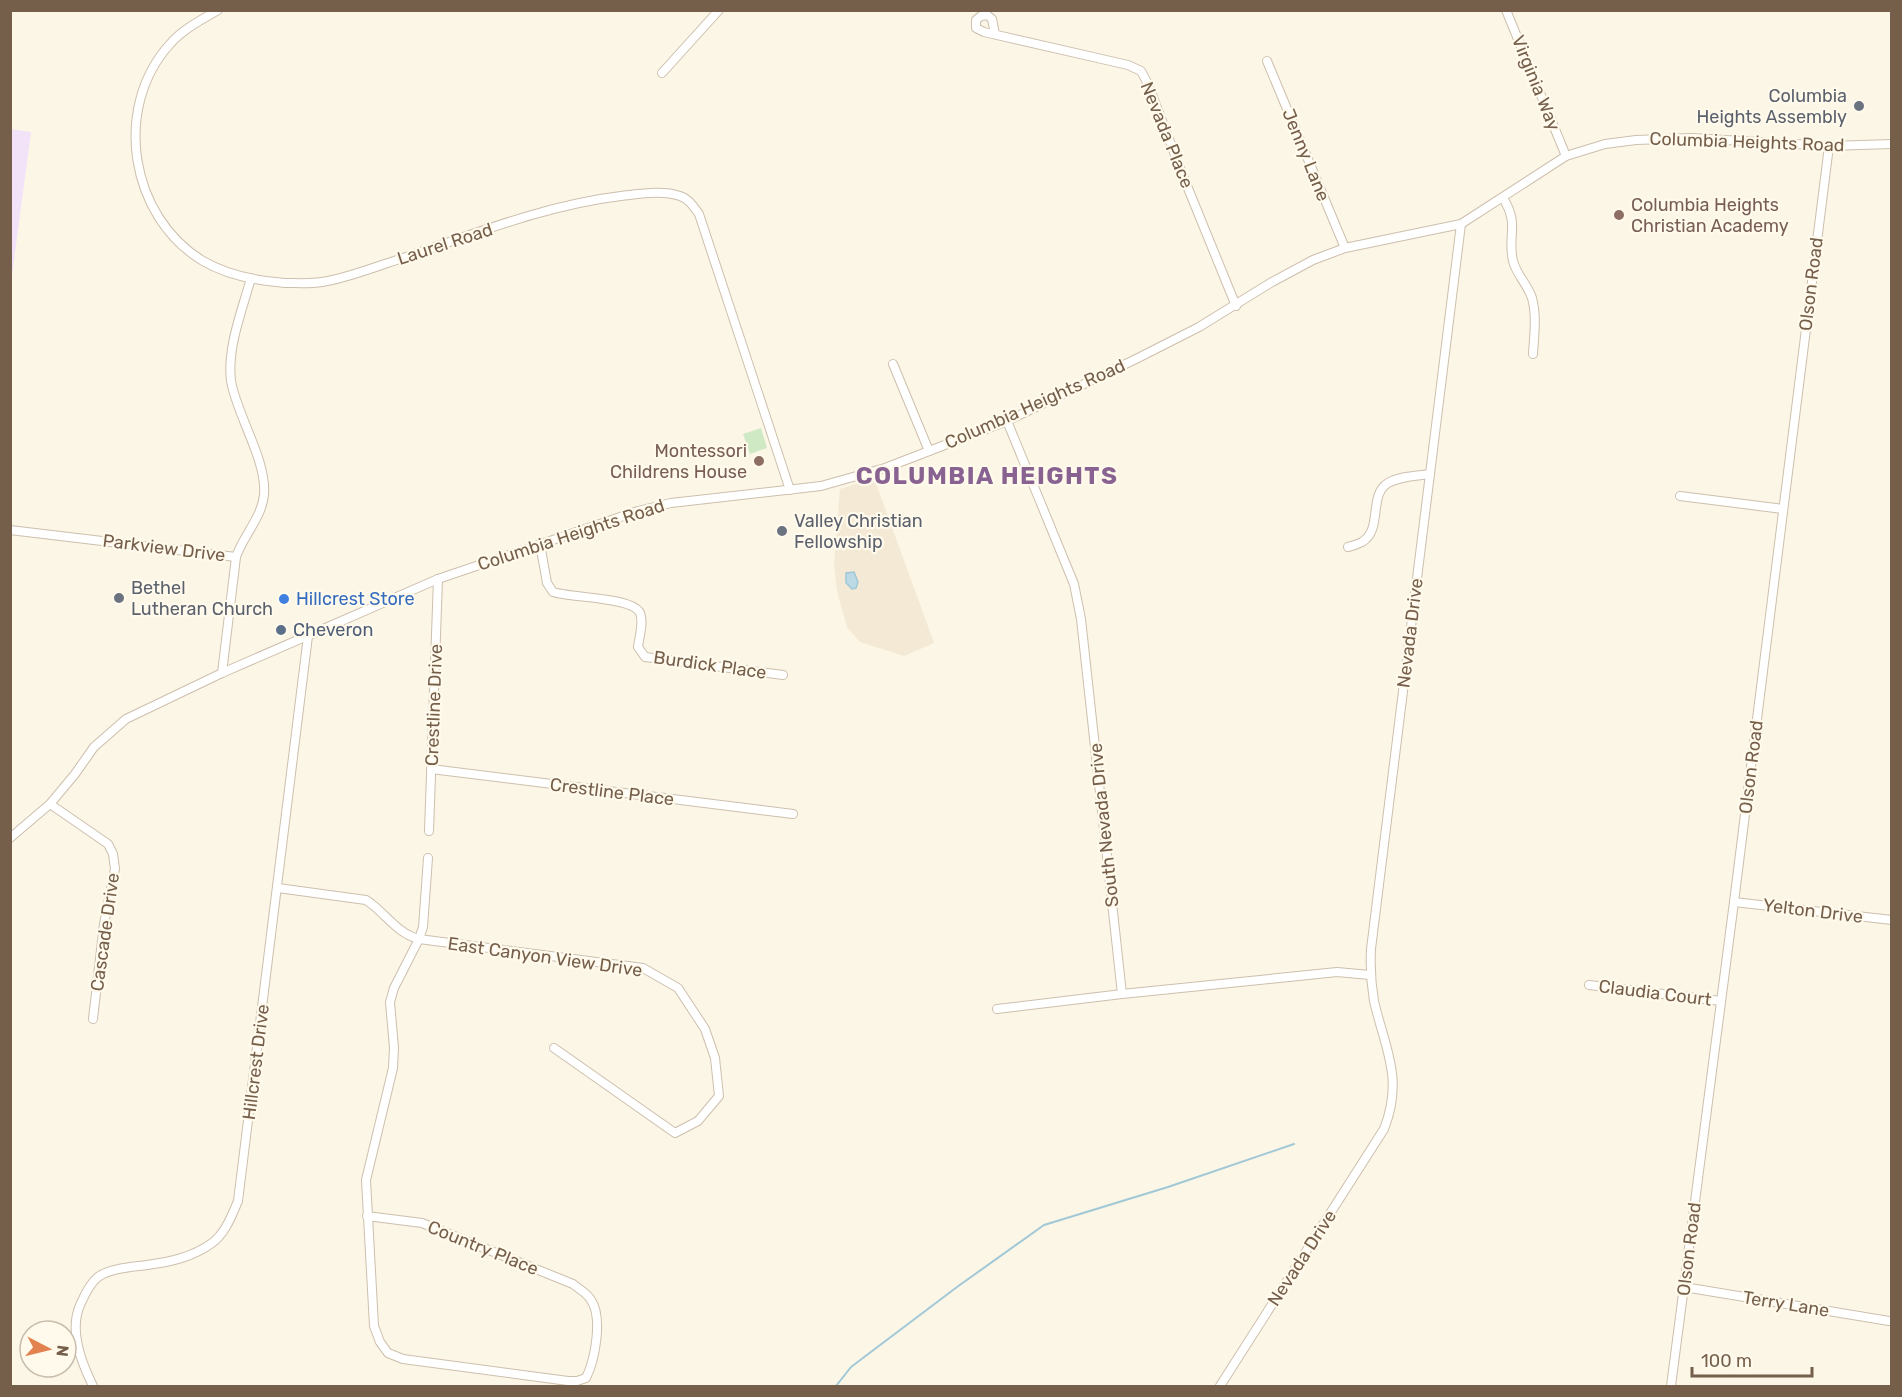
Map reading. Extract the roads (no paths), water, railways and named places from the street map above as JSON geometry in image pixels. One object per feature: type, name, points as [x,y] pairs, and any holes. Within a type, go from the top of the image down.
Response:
[{"type":"street","name":"Laurel Road","points":[[218,10],[193,24],[171,42],[158,58],[146,82],[136,119],[135,154],[140,179],[154,209],[171,235],[186,249],[204,262],[251,278],[286,283],[321,283],[559,206],[635,195],[667,193],[682,197],[692,204],[699,214],[790,490]]},
{"type":"street","points":[[662,73],[719,10]]},
{"type":"street","name":"Virginia Way","points":[[1506,10],[1566,156]]},
{"type":"street","name":"Nevada Place","points":[[995,34],[1128,65],[1141,71],[1236,306]]},
{"type":"street","name":"Jenny Lane","points":[[1267,61],[1345,248]]},
{"type":"street","name":"Columbia Heights Road","points":[[10,838],[50,804],[94,747],[126,719],[222,673],[438,579],[638,511],[671,503],[790,490],[842,481],[885,468],[1006,421],[1146,354],[1236,306],[1272,282],[1313,260],[1345,248],[1461,224],[1566,156],[1605,144],[1642,139],[1692,138],[1829,146],[1892,144]]},
{"type":"street","name":"Olson Road","points":[[1671,1386],[1829,146]]},
{"type":"street","points":[[1503,198],[1511,211],[1514,264],[1533,300],[1535,319],[1533,354]]},
{"type":"street","name":"Nevada Drive","points":[[1220,1386],[1384,1129],[1390,1113],[1394,1090],[1392,1069],[1374,1000],[1370,975],[1372,937],[1461,224]]},
{"type":"street","points":[[236,557],[240,544],[262,504],[264,493],[258,462],[232,383],[230,366],[232,348],[251,278]]},
{"type":"street","points":[[893,364],[929,451]]},
{"type":"street","name":"South Nevada Drive","points":[[1006,421],[1074,584],[1081,619],[1122,994]]},
{"type":"street","points":[[1348,547],[1364,542],[1372,531],[1379,490],[1388,482],[1430,474]]},
{"type":"street","points":[[1680,496],[1783,509]]},
{"type":"street","name":"Parkview Drive","points":[[10,530],[236,557],[222,673]]},
{"type":"street","name":"Burdick Place","points":[[540,544],[547,584],[553,592],[620,602],[636,608],[641,619],[638,647],[645,657],[783,675]]},
{"type":"street","name":"Crestline Drive","points":[[429,831],[438,579]]},
{"type":"street","name":"Hillcrest Drive","points":[[93,1386],[82,1364],[77,1338],[78,1309],[87,1291],[99,1276],[124,1268],[190,1255],[214,1242],[228,1223],[238,1201],[308,636]]},
{"type":"street","name":"Crestline Place","points":[[431,769],[793,814]]},
{"type":"street","name":"Cascade Drive","points":[[50,804],[108,844],[113,854],[115,869],[104,924],[93,1019]]},
{"type":"street","points":[[367,1216],[366,1180],[393,1068],[394,1048],[390,1002],[394,988],[419,939],[424,916],[428,858]]},
{"type":"street","name":"East Canyon View Drive","points":[[278,888],[366,900],[408,936],[419,939],[643,968],[678,988],[705,1029],[715,1058],[719,1096],[698,1121],[675,1133],[554,1048]]},
{"type":"street","name":"Yelton Drive","points":[[1734,902],[1892,920]]},
{"type":"street","points":[[996,1009],[1337,972],[1370,975]]},
{"type":"street","name":"Claudia Court","points":[[1589,985],[1721,1001]]},
{"type":"street","name":"Country Place","points":[[367,1216],[422,1222],[573,1284],[591,1300],[597,1314],[597,1332],[590,1370],[586,1378],[578,1381],[403,1359],[388,1353],[380,1342],[374,1326],[371,1250],[367,1216]]},
{"type":"street","name":"Terry Lane","points":[[1684,1287],[1888,1321]]},
{"type":"water","points":[[854,572],[858,582],[856,588],[852,589],[846,583],[846,573]]},
{"type":"waterway","points":[[836,1386],[851,1367],[1044,1225],[1168,1187],[1294,1144]]},
{"type":"place","name":"Columbia Heights Assembly","points":[[1859,106]]},
{"type":"place","name":"Columbia Heights Christian Academy","points":[[1619,215]]},
{"type":"place","name":"Montessori Childrens House","points":[[759,461]]},
{"type":"place","name":"Valley Christian Fellowship","points":[[782,531]]},
{"type":"place","name":"Bethel Lutheran Church","points":[[119,598]]},
{"type":"place","name":"Hillcrest Store","points":[[284,599]]},
{"type":"place","name":"Cheveron","points":[[281,630]]},
{"type":"district","name":"COLUMBIA HEIGHTS","points":[[987,476]]}]
